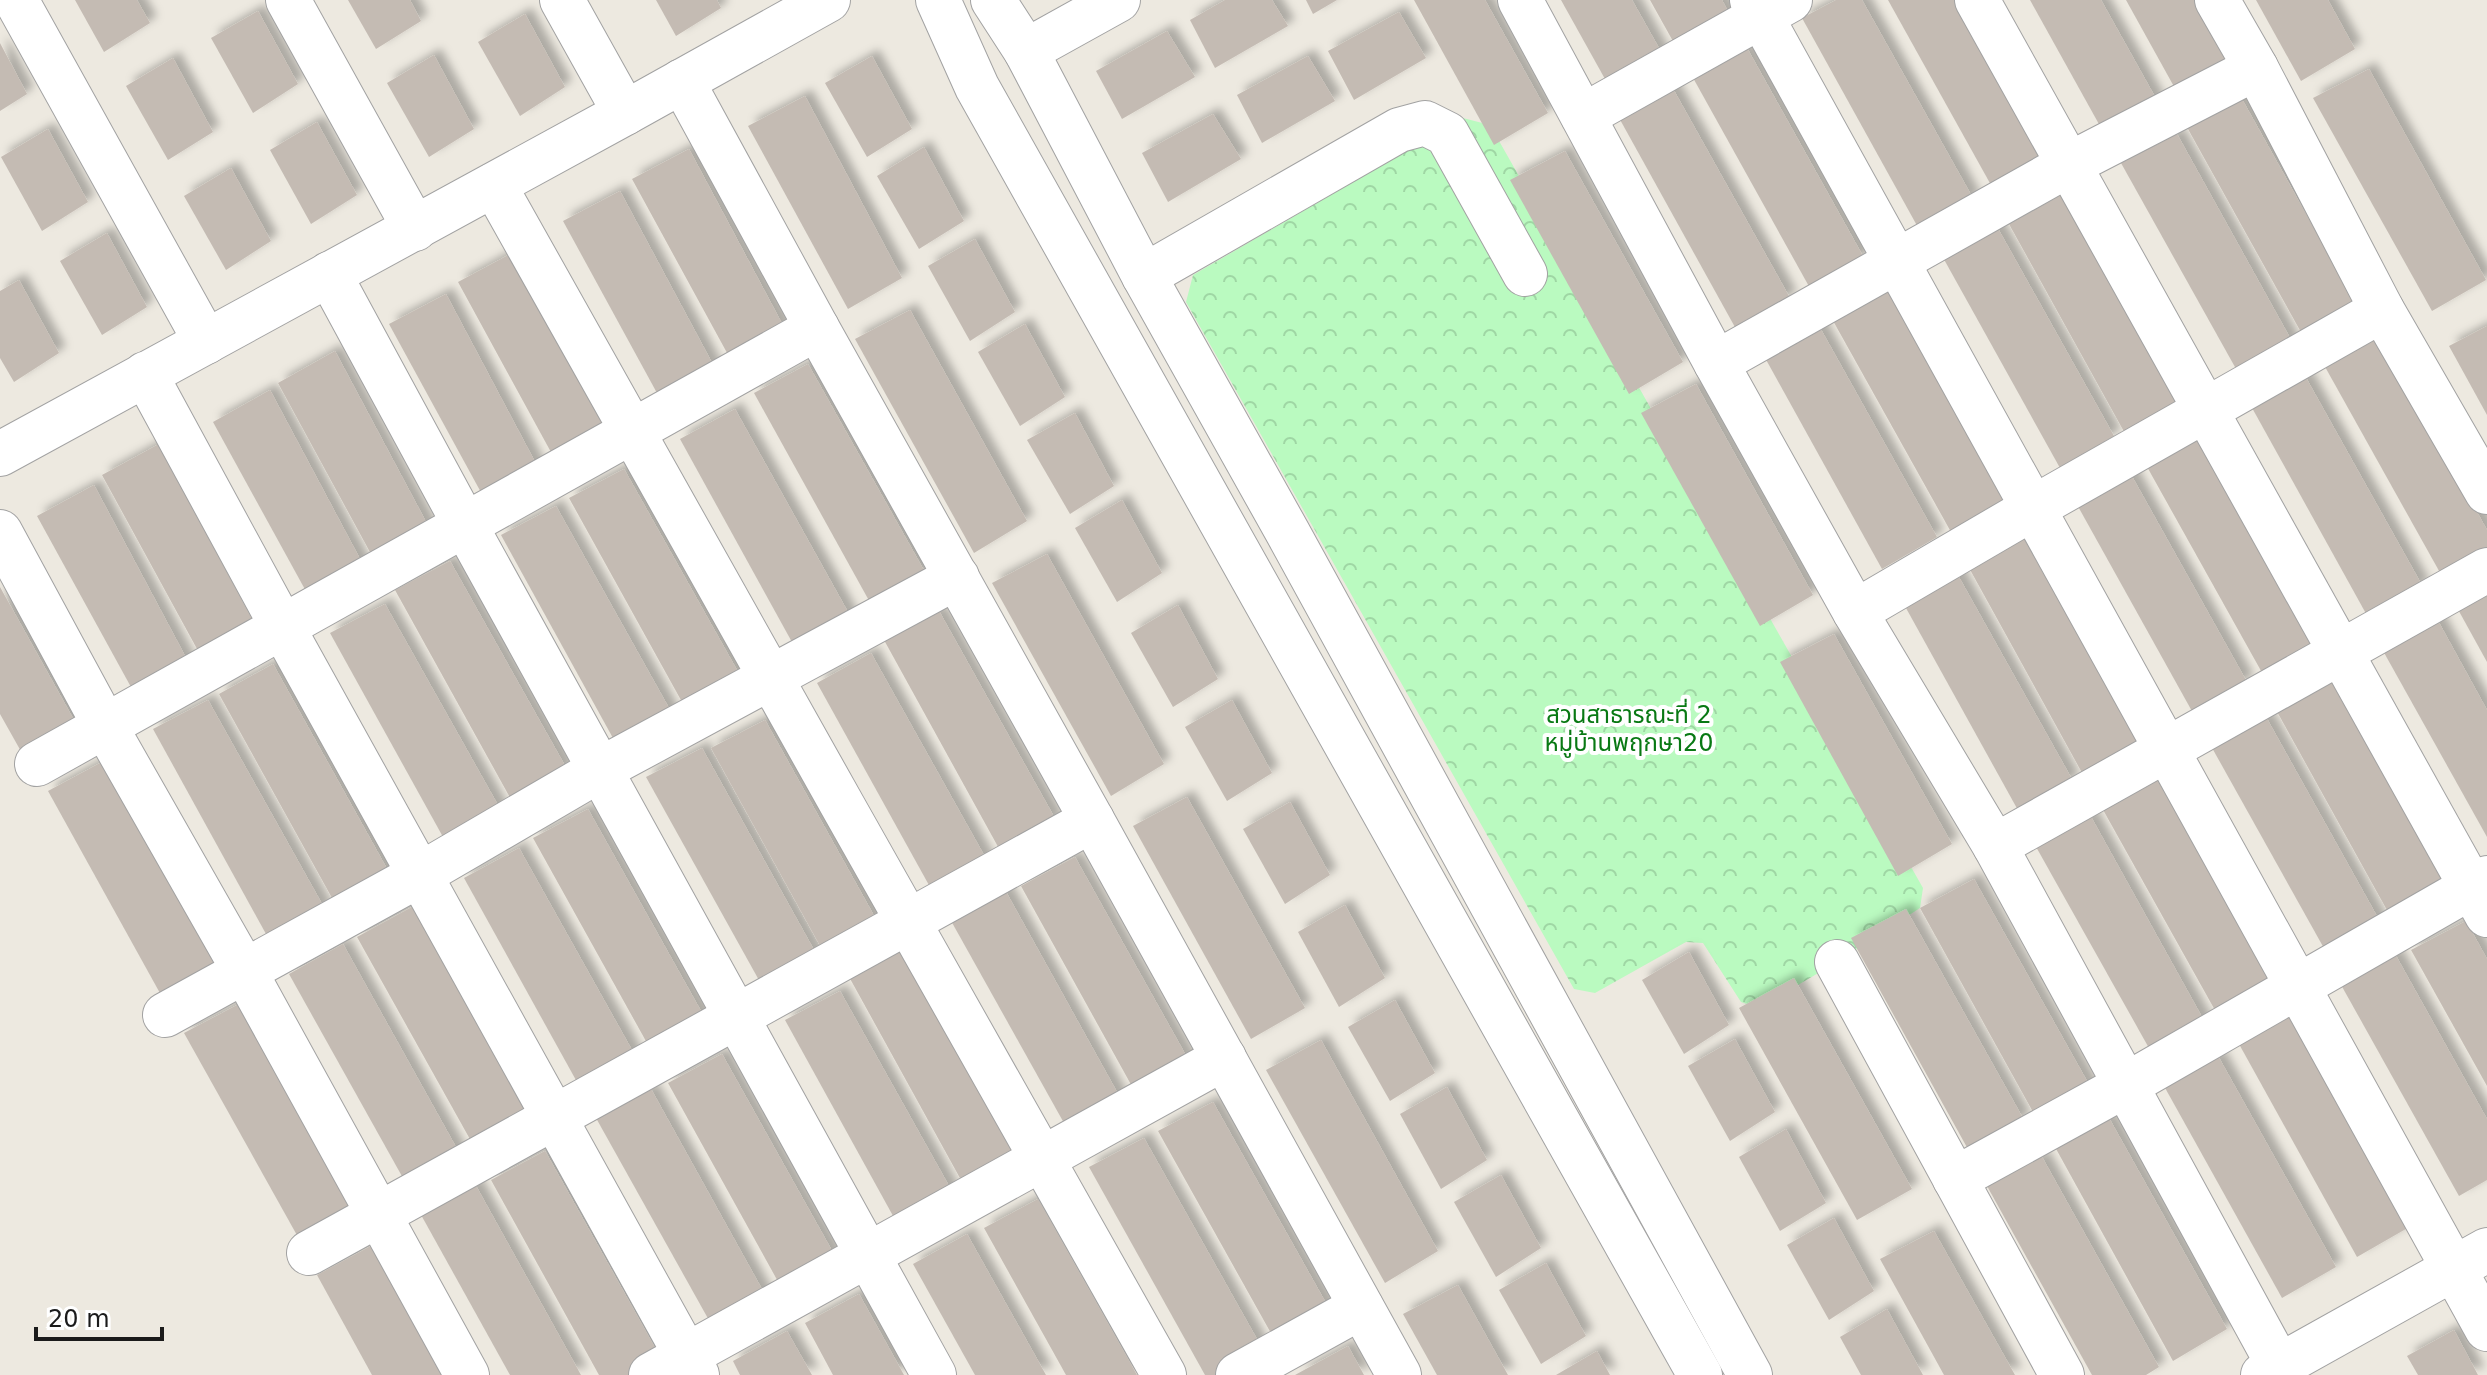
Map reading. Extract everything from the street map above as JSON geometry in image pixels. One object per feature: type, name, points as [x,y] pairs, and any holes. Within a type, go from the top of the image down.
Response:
[{"type":"street","points":[[16,0],[206,342]]},
{"type":"street","points":[[288,0],[415,229]]},
{"type":"street","points":[[562,0],[625,113]]},
{"type":"street","points":[[1,451],[415,229],[828,0]]},
{"type":"street","points":[[938,0],[977,87],[1700,1375]]},
{"type":"street","points":[[993,0],[1026,51],[1144,276],[1750,1375]]},
{"type":"street","points":[[1026,51],[1118,0]]},
{"type":"street","points":[[1520,0],[1855,612],[1995,846],[2126,1085],[2276,1372],[2470,1259]]},
{"type":"street","points":[[1955,1179],[2298,988],[2482,893],[2340,654],[1977,0]]},
{"type":"street","points":[[2217,0],[2256,68],[2382,310],[2487,492]]},
{"type":"street","points":[[1583,116],[1767,5],[1896,262],[2298,988],[2470,1259],[2487,1329]]},
{"type":"street","points":[[1716,363],[2068,165],[2256,68]]},
{"type":"street","points":[[682,81],[1399,1375]]},
{"type":"street","points":[[1144,276],[1399,130],[1425,123],[1447,134],[1525,274]]},
{"type":"street","points":[[494,185],[1164,1375]]},
{"type":"street","points":[[329,274],[934,1375]]},
{"type":"street","points":[[1855,612],[2382,310]]},
{"type":"street","points":[[37,764],[817,328]]},
{"type":"street","points":[[145,374],[555,1117],[678,1368],[869,1255],[1224,1058]]},
{"type":"street","points":[[0,532],[467,1375]]},
{"type":"street","points":[[1243,560],[1288,533]]},
{"type":"street","points":[[1995,846],[2487,570]]},
{"type":"street","points":[[165,1015],[421,874],[601,769],[957,577]]},
{"type":"street","points":[[309,1253],[1092,820]]},
{"type":"street","points":[[1837,962],[2062,1375]]},
{"type":"street","points":[[1238,1375],[1361,1307]]},
{"type":"green space","name":"สวนสาธารณะที่ 2 หมู่บ้านพฤกษา20","points":[[1463,118],[1490,125],[1923,888],[1920,908],[1759,1008],[1741,1002],[1703,943],[1686,942],[1595,993],[1574,989],[1186,302],[1193,275]]},
{"type":"building","points":[[75,0],[137,0],[150,23],[104,52]]},
{"type":"building","points":[[348,0],[410,0],[421,21],[376,49]]},
{"type":"building","points":[[656,0],[717,0],[721,8],[676,36]]},
{"type":"building","points":[[1225,0],[1272,0],[1288,26],[1215,68],[1190,20]]},
{"type":"building","points":[[1306,0],[1337,0],[1313,14]]},
{"type":"building","points":[[1414,0],[1485,0],[1548,113],[1494,145]]},
{"type":"building","points":[[1561,0],[1632,0],[1664,57],[1610,88]]},
{"type":"building","points":[[1650,0],[1722,0],[1733,21],[1679,52]]},
{"type":"building","points":[[1836,0],[1862,0],[1974,200],[1920,231],[1802,18]]},
{"type":"building","points":[[1888,0],[1959,0],[2049,162],[1996,194]]},
{"type":"building","points":[[2030,0],[2101,0],[2159,104],[2105,135]]},
{"type":"building","points":[[2126,0],[2197,0],[2231,61],[2177,92]]},
{"type":"building","points":[[2256,0],[2328,0],[2355,49],[2301,81]]},
{"type":"building","points":[[258,11],[298,84],[253,113],[211,38]]},
{"type":"building","points":[[1399,12],[1426,58],[1354,100],[1328,51]]},
{"type":"building","points":[[525,14],[565,87],[520,116],[478,42]]},
{"type":"building","points":[[1167,31],[1195,77],[1122,119],[1096,71]]},
{"type":"building","points":[[0,43],[27,94],[0,111]]},
{"type":"building","points":[[1747,48],[1864,258],[1811,290],[1692,76]]},
{"type":"building","points":[[434,55],[474,129],[429,157],[387,83]]},
{"type":"building","points":[[872,56],[912,129],[867,157],[825,83]]},
{"type":"building","points":[[1308,56],[1335,101],[1262,143],[1237,95]]},
{"type":"building","points":[[173,58],[213,132],[168,160],[126,86]]},
{"type":"building","points":[[2369,69],[2486,280],[2432,311],[2313,98]]},
{"type":"building","points":[[1672,87],[1790,298],[1736,329],[1618,116]]},
{"type":"building","points":[[2238,92],[2355,302],[2302,334],[2183,120]]},
{"type":"building","points":[[805,96],[902,278],[848,309],[748,126]]},
{"type":"building","points":[[1213,114],[1241,159],[1168,202],[1142,153]]},
{"type":"building","points":[[317,122],[357,195],[311,224],[270,150]]},
{"type":"building","points":[[48,129],[88,202],[42,231],[1,157]]},
{"type":"building","points":[[2177,134],[2294,345],[2240,376],[2121,163]]},
{"type":"building","points":[[924,147],[964,221],[919,249],[877,176]]},
{"type":"building","points":[[689,149],[786,331],[732,362],[632,179]]},
{"type":"building","points":[[1565,151],[1683,362],[1629,394],[1510,180]]},
{"type":"building","points":[[231,168],[271,241],[226,270],[184,196]]},
{"type":"building","points":[[620,191],[717,372],[663,404],[563,221]]},
{"type":"building","points":[[2063,194],[2180,405],[2127,437],[2009,224]]},
{"type":"building","points":[[1996,225],[2114,436],[2060,468],[1941,254]]},
{"type":"building","points":[[107,233],[147,307],[102,335],[60,261]]},
{"type":"building","points":[[975,239],[1015,312],[970,341],[928,266]]},
{"type":"building","points":[[514,252],[611,434],[558,465],[458,282]]},
{"type":"building","points":[[19,280],[59,353],[14,382],[0,358],[0,291]]},
{"type":"building","points":[[1887,289],[2004,500],[1951,532],[1832,319]]},
{"type":"building","points":[[446,294],[542,475],[489,507],[389,324]]},
{"type":"building","points":[[910,310],[1027,521],[974,553],[855,339]]},
{"type":"building","points":[[1025,324],[1065,397],[1020,426],[978,352]]},
{"type":"building","points":[[1819,326],[1937,537],[1882,569],[1764,356]]},
{"type":"building","points":[[2487,326],[2487,415],[2449,346]]},
{"type":"building","points":[[2379,336],[2487,530],[2487,552],[2443,578],[2324,365]]},
{"type":"building","points":[[335,351],[432,533],[377,565],[278,383]]},
{"type":"building","points":[[808,364],[926,574],[872,606],[754,393]]},
{"type":"building","points":[[2305,376],[2423,587],[2369,619],[2251,406]]},
{"type":"building","points":[[1696,384],[1813,595],[1760,626],[1641,413]]},
{"type":"building","points":[[270,390],[367,572],[313,604],[213,422]]},
{"type":"building","points":[[735,409],[853,621],[798,653],[680,439]]},
{"type":"building","points":[[1075,413],[1114,486],[1070,514],[1027,440]]},
{"type":"building","points":[[2201,436],[2318,647],[2265,678],[2146,465]]},
{"type":"building","points":[[159,444],[256,627],[202,658],[102,475]]},
{"type":"building","points":[[624,469],[742,679],[687,711],[569,498]]},
{"type":"building","points":[[2129,471],[2247,682],[2193,713],[2075,501]]},
{"type":"building","points":[[94,485],[191,667],[137,698],[37,516]]},
{"type":"building","points":[[1122,500],[1162,573],[1117,602],[1075,528]]},
{"type":"building","points":[[556,506],[674,717],[619,749],[501,535]]},
{"type":"building","points":[[2023,537],[2141,748],[2086,780],[1968,566]]},
{"type":"building","points":[[1047,554],[1164,764],[1111,796],[992,583]]},
{"type":"building","points":[[450,561],[568,771],[513,803],[395,590]]},
{"type":"building","points":[[1955,570],[2073,781],[2019,812],[1901,599]]},
{"type":"building","points":[[2487,586],[2487,662],[2455,604]]},
{"type":"building","points":[[0,587],[80,731],[27,762],[0,714]]},
{"type":"building","points":[[385,604],[503,814],[448,846],[330,633]]},
{"type":"building","points":[[1178,605],[1218,679],[1173,707],[1131,633]]},
{"type":"building","points":[[939,611],[1057,822],[1002,854],[884,640]]},
{"type":"building","points":[[2437,619],[2487,710],[2487,837],[2382,649]]},
{"type":"building","points":[[1834,634],[1952,844],[1898,876],[1780,662]]},
{"type":"building","points":[[871,653],[989,864],[935,896],[817,683]]},
{"type":"building","points":[[273,664],[391,876],[337,907],[219,694]]},
{"type":"building","points":[[2330,678],[2447,889],[2393,921],[2275,708]]},
{"type":"building","points":[[208,700],[326,911],[271,943],[153,729]]},
{"type":"building","points":[[1232,700],[1272,773],[1227,801],[1185,727]]},
{"type":"building","points":[[2266,717],[2383,927],[2330,959],[2211,746]]},
{"type":"building","points":[[765,720],[882,930],[829,962],[711,748]]},
{"type":"building","points":[[702,748],[819,959],[765,991],[646,777]]},
{"type":"building","points":[[102,762],[220,972],[166,1004],[48,791]]},
{"type":"building","points":[[2157,779],[2274,990],[2221,1021],[2102,808]]},
{"type":"building","points":[[1187,797],[1305,1008],[1251,1039],[1133,826]]},
{"type":"building","points":[[1290,802],[1330,875],[1285,904],[1243,829]]},
{"type":"building","points":[[588,809],[706,1020],[652,1052],[533,838]]},
{"type":"building","points":[[2090,815],[2207,1026],[2154,1057],[2035,845]]},
{"type":"building","points":[[519,848],[637,1059],[582,1091],[464,878]]},
{"type":"building","points":[[1075,857],[1193,1068],[1139,1099],[1021,886]]},
{"type":"building","points":[[1974,879],[2092,1090],[2038,1121],[1920,908]]},
{"type":"building","points":[[1005,890],[1122,1101],[1069,1132],[950,919]]},
{"type":"building","points":[[1345,905],[1385,978],[1339,1007],[1298,932]]},
{"type":"building","points":[[412,907],[529,1118],[476,1150],[357,937]]},
{"type":"building","points":[[1906,909],[2024,1120],[1969,1151],[1851,938]]},
{"type":"building","points":[[2466,921],[2487,959],[2487,1086],[2411,950]]},
{"type":"building","points":[[343,944],[461,1156],[408,1187],[289,974]]},
{"type":"building","points":[[903,946],[1020,1156],[966,1189],[848,975]]},
{"type":"building","points":[[1689,952],[1729,1025],[1684,1054],[1642,980]]},
{"type":"building","points":[[2395,954],[2487,1119],[2487,1180],[2459,1196],[2340,983]]},
{"type":"building","points":[[1794,978],[1912,1189],[1857,1220],[1739,1008]]},
{"type":"building","points":[[840,991],[958,1202],[903,1234],[785,1020]]},
{"type":"building","points":[[1395,1000],[1435,1073],[1390,1101],[1348,1027]]},
{"type":"building","points":[[239,1004],[356,1215],[303,1246],[184,1033]]},
{"type":"building","points":[[2294,1015],[2411,1226],[2357,1257],[2239,1044]]},
{"type":"building","points":[[1735,1039],[1775,1112],[1730,1141],[1688,1066]]},
{"type":"building","points":[[1321,1040],[1438,1251],[1385,1283],[1266,1070]]},
{"type":"building","points":[[722,1054],[840,1265],[786,1296],[668,1083]]},
{"type":"building","points":[[2218,1056],[2336,1267],[2282,1298],[2164,1086]]},
{"type":"building","points":[[1447,1087],[1487,1160],[1441,1189],[1400,1114]]},
{"type":"building","points":[[651,1089],[768,1300],[715,1331],[596,1118]]},
{"type":"building","points":[[1213,1102],[1331,1312],[1277,1344],[1158,1131]]},
{"type":"building","points":[[2109,1118],[2227,1329],[2173,1361],[2055,1147]]},
{"type":"building","points":[[1786,1129],[1826,1203],[1780,1231],[1739,1157]]},
{"type":"building","points":[[1144,1138],[1262,1348],[1217,1375],[1205,1375],[1089,1167]]},
{"type":"building","points":[[545,1151],[663,1362],[640,1375],[599,1375],[491,1180]]},
{"type":"building","points":[[2042,1157],[2159,1367],[2146,1375],[2092,1375],[1987,1186]]},
{"type":"building","points":[[1501,1175],[1541,1248],[1496,1277],[1454,1202]]},
{"type":"building","points":[[475,1184],[581,1375],[510,1375],[420,1213]]},
{"type":"building","points":[[1038,1199],[1137,1375],[1066,1375],[984,1228]]},
{"type":"building","points":[[1834,1218],[1874,1291],[1829,1320],[1787,1245]]},
{"type":"building","points":[[1934,1231],[2015,1375],[1944,1375],[1880,1259]]},
{"type":"building","points":[[967,1234],[1046,1375],[975,1375],[913,1264]]},
{"type":"building","points":[[371,1246],[443,1375],[372,1375],[317,1275]]},
{"type":"building","points":[[1546,1263],[1586,1336],[1541,1364],[1499,1290]]},
{"type":"building","points":[[1458,1285],[1508,1375],[1437,1375],[1403,1314]]},
{"type":"building","points":[[859,1294],[904,1375],[833,1375],[805,1323]]},
{"type":"building","points":[[1887,1309],[1923,1375],[1861,1375],[1840,1337]]},
{"type":"building","points":[[2454,1330],[2478,1375],[2418,1375],[2407,1356]]},
{"type":"building","points":[[787,1331],[812,1375],[740,1375],[733,1361]]},
{"type":"building","points":[[1348,1346],[1364,1375],[1295,1375]]},
{"type":"building","points":[[1597,1351],[1610,1375],[1556,1375]]}]
